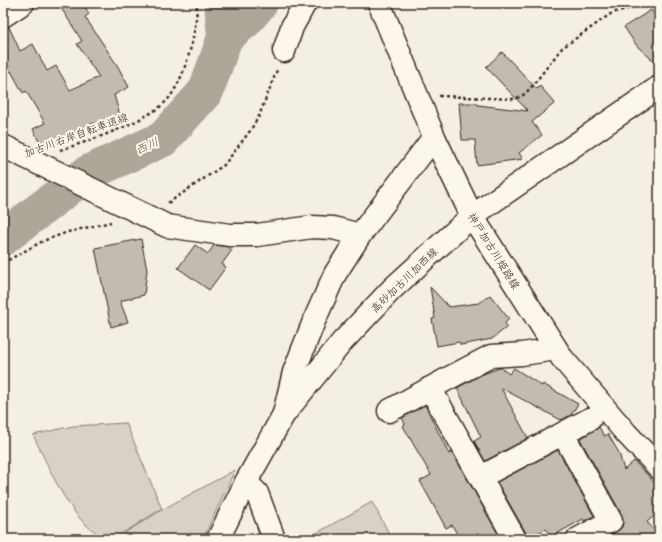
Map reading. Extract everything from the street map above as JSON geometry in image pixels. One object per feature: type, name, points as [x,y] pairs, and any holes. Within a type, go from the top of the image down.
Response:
[{"type":"street","points":[[3,16],[23,3]]},
{"type":"street","points":[[284,51],[292,27],[305,3]]},
{"type":"street","name":"神戸加古川姫路線","points":[[379,3],[434,137],[472,216],[562,358],[626,434],[659,468]]},
{"type":"street","name":"高砂加古川加西線","points":[[218,539],[246,482],[284,414],[342,342],[392,289],[472,216],[659,87]]},
{"type":"street","points":[[284,414],[294,372],[314,321],[335,274],[360,235],[434,137]]},
{"type":"street","points":[[3,146],[167,226],[230,235],[257,235],[312,227],[333,228],[360,235]]},
{"type":"street","points":[[389,411],[491,356],[522,354],[556,349]]},
{"type":"street","points":[[430,388],[515,539]]},
{"type":"street","points":[[481,477],[590,420]]},
{"type":"street","points":[[563,434],[611,521],[578,539]]},
{"type":"street","points":[[246,482],[257,493],[274,539]]},
{"type":"path","name":"加古川右岸自転車道線","points":[[33,161],[75,146],[152,114],[169,99],[182,75],[191,45],[197,3]]},
{"type":"path","points":[[416,94],[514,99],[522,96],[530,89],[562,48],[612,13],[650,3]]},
{"type":"path","points":[[3,263],[44,241],[68,232],[137,212],[155,211],[224,164],[260,116],[284,51]]},
{"type":"shaded area","points":[[126,423],[162,509],[114,537],[100,534],[87,526],[76,513],[55,481],[33,435],[73,426]]},
{"type":"shaded area","points":[[235,470],[203,539],[120,539],[126,532],[165,508]]},
{"type":"shaded area","points":[[372,502],[392,539],[306,539]]},
{"type":"building","points":[[58,3],[83,3],[89,14],[85,17],[117,65],[129,87],[114,95],[121,119],[95,127],[94,123],[42,148],[33,129],[45,123],[26,91],[23,93],[11,71],[3,75],[3,28],[9,27],[20,51],[33,44],[47,71],[56,66],[70,90],[99,77],[77,44],[82,41]]},
{"type":"building","points":[[651,10],[659,21],[659,66],[637,46],[624,27]]},
{"type":"building","points":[[502,52],[537,89],[540,86],[555,103],[532,122],[542,135],[519,153],[523,159],[477,165],[475,140],[462,140],[459,103],[476,103],[478,105],[528,111],[486,67]]},
{"type":"building","points":[[141,239],[147,270],[144,295],[120,301],[128,322],[111,327],[95,248]]},
{"type":"building","points":[[195,245],[208,254],[214,245],[228,247],[232,250],[222,264],[226,267],[209,290],[178,268]]},
{"type":"building","points":[[430,287],[449,307],[479,303],[490,295],[509,319],[505,323],[507,327],[492,339],[461,345],[459,342],[437,346],[432,319],[435,318]]},
{"type":"building","points":[[499,368],[509,374],[514,368],[542,386],[543,384],[578,404],[571,415],[561,420],[501,388],[528,438],[485,461],[474,441],[481,437],[457,388],[481,375]]},
{"type":"building","points":[[425,405],[449,454],[452,452],[501,539],[460,539],[452,525],[446,528],[420,481],[431,475],[403,426],[405,424],[402,418]]},
{"type":"building","points":[[599,427],[604,436],[608,434],[619,453],[624,470],[634,461],[659,487],[659,512],[647,522],[659,535],[659,539],[614,539],[612,535],[622,527],[622,515],[580,439]]},
{"type":"building","points":[[558,450],[594,516],[584,521],[583,519],[551,537],[546,529],[527,539],[526,533],[497,482]]},
{"type":"waterway","name":"西川","points":[[3,238],[88,173],[163,139],[206,91],[225,37],[222,3]]},
{"type":"waterway","points":[[225,37],[245,21],[260,3]]}]
